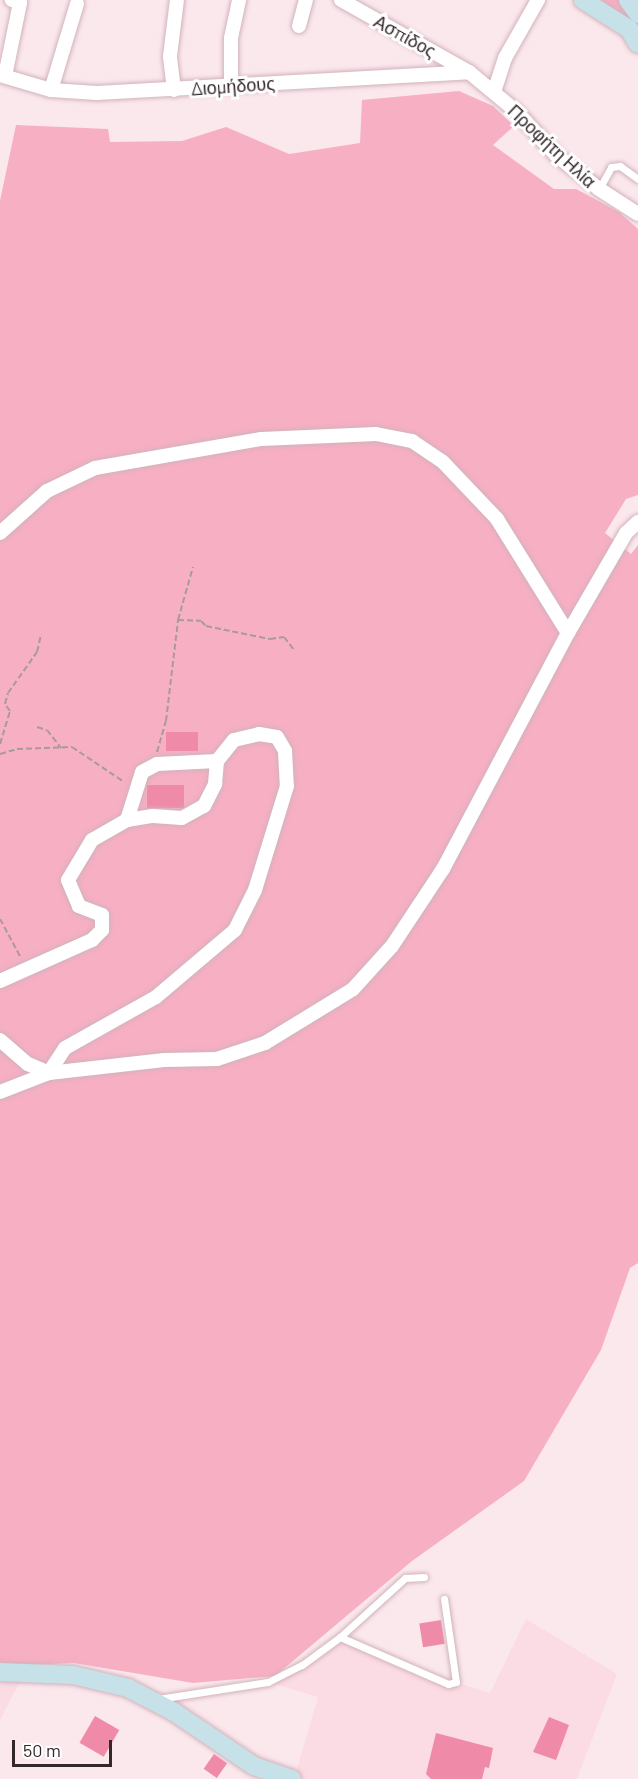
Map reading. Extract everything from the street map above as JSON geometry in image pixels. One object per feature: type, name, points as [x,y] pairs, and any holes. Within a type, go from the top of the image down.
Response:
[{"type":"street","points":[[2,75],[20,3],[12,0]]},
{"type":"street","points":[[174,90],[170,56],[177,0]]},
{"type":"street","points":[[231,85],[231,38],[239,0]]},
{"type":"street","points":[[299,26],[306,0]]},
{"type":"street","name":"Ασπίδος","points":[[341,0],[469,72]]},
{"type":"street","points":[[494,92],[505,58],[538,0]]},
{"type":"street","points":[[583,0],[629,29],[638,44]]},
{"type":"street","points":[[628,0],[638,14]]},
{"type":"street","points":[[51,90],[77,4]]},
{"type":"street","name":"Διομήδους","points":[[2,75],[51,90],[98,93],[469,72]]},
{"type":"street","name":"Προφήτη Ηλία","points":[[469,72],[494,92],[555,154],[598,189],[638,214]]},
{"type":"street","points":[[0,533],[47,491],[95,468],[261,440],[375,434],[412,441],[443,462],[497,519],[568,633]]},
{"type":"street","points":[[0,1092],[49,1072],[164,1060],[217,1059],[265,1043],[353,989],[392,946],[442,869],[568,633],[627,533],[638,522]]},
{"type":"street","points":[[0,981],[92,940],[102,930],[102,915],[79,906],[68,880],[92,840],[127,820],[153,816],[182,818],[204,806],[215,784],[217,761],[234,740],[259,734],[277,737],[285,751],[287,786],[255,890],[235,930],[156,997],[64,1048],[49,1072]]},
{"type":"street","points":[[127,820],[142,772],[157,764],[217,761]]},
{"type":"street","points":[[0,1040],[28,1064],[49,1072]]},
{"type":"street","points":[[0,1672],[95,1678],[154,1700],[240,1758],[285,1778]]},
{"type":"lane","points":[[598,189],[611,167],[620,166],[638,179]]},
{"type":"lane","points":[[154,1700],[268,1682],[302,1665],[340,1637],[405,1578],[424,1577]]},
{"type":"lane","points":[[340,1637],[448,1684],[456,1682],[444,1599]]},
{"type":"path","points":[[157,764],[159,737],[166,722],[178,620],[193,567]]},
{"type":"path","points":[[178,620],[201,621],[206,626],[270,639],[284,637],[294,650]]},
{"type":"path","points":[[0,744],[10,711],[5,704],[8,693],[37,652],[41,634]]},
{"type":"path","points":[[37,727],[47,730],[62,748]]},
{"type":"path","points":[[0,754],[11,750],[79,749],[122,782],[136,786]]},
{"type":"path","points":[[0,919],[27,969]]},
{"type":"shaded area","points":[[600,0],[620,0],[638,25]]},
{"type":"shaded area","points":[[459,91],[493,106],[514,126],[493,145],[554,189],[576,189],[619,212],[638,229],[638,495],[626,499],[605,533],[631,554],[638,545],[638,1263],[630,1268],[601,1350],[524,1481],[412,1561],[275,1676],[193,1683],[74,1663],[0,1666],[0,201],[16,125],[108,129],[110,142],[182,141],[226,127],[289,154],[360,143],[362,100]]},
{"type":"shaded area","points":[[526,1619],[617,1674],[577,1779],[294,1779],[318,1697],[268,1682],[340,1637],[448,1684],[456,1682],[490,1693]]},
{"type":"shaded area","points":[[0,1672],[25,1672],[0,1720]]},
{"type":"building","points":[[166,732],[198,732],[198,751],[166,751]]},
{"type":"building","points":[[147,785],[184,785],[184,808],[147,808]]},
{"type":"building","points":[[441,1620],[445,1644],[423,1647],[419,1623]]},
{"type":"building","points":[[95,1716],[119,1730],[104,1757],[80,1743]]},
{"type":"building","points":[[549,1717],[569,1725],[556,1760],[533,1752]]},
{"type":"building","points":[[436,1733],[493,1748],[489,1768],[485,1767],[482,1779],[431,1779],[426,1774]]},
{"type":"building","points":[[214,1754],[227,1763],[217,1778],[204,1769]]}]
